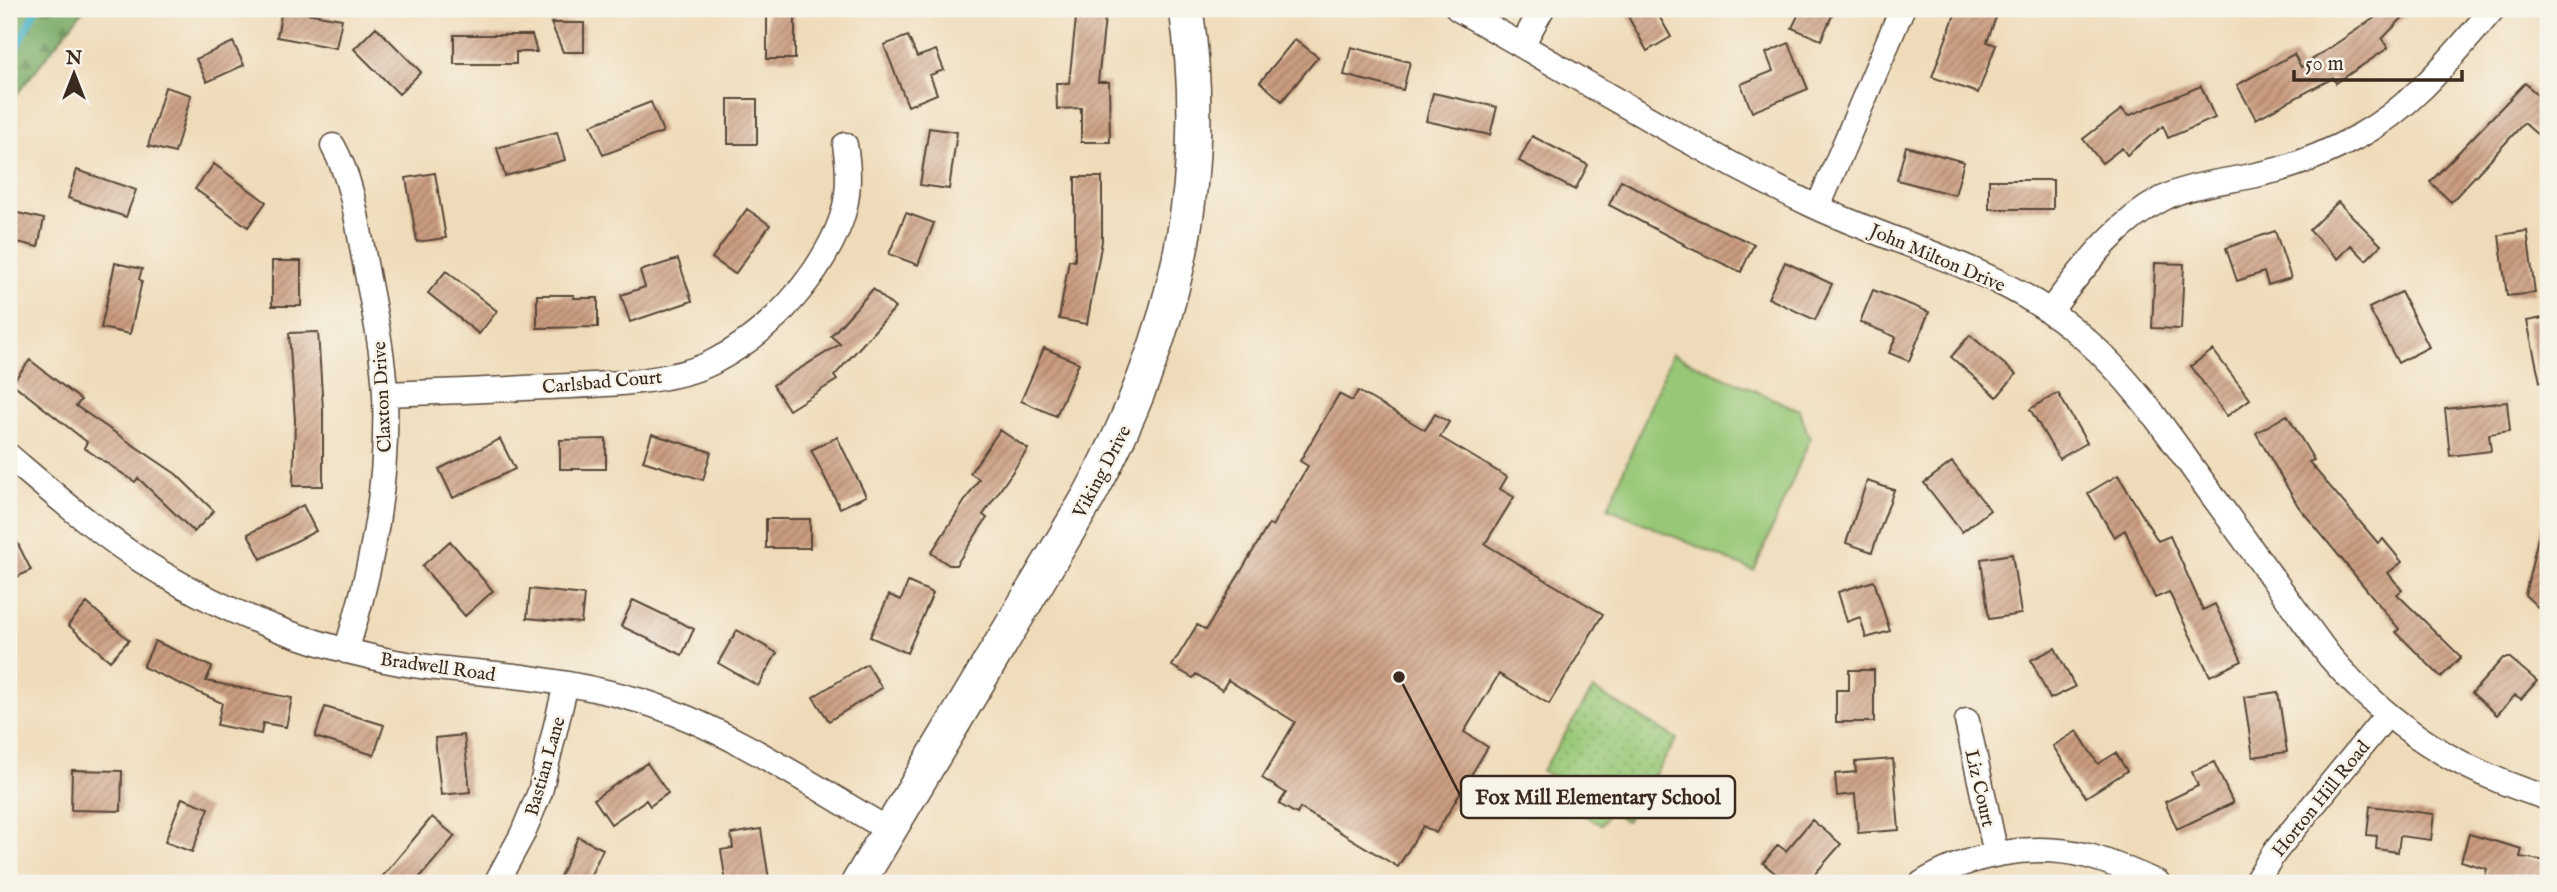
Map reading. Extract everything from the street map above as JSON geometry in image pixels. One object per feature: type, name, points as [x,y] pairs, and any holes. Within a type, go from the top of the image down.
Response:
[{"type":"street","name":"Viking Drive","points":[[858,883],[1089,496],[1117,445],[1149,372],[1169,309],[1187,218],[1194,132],[1194,88],[1186,9]]},
{"type":"street","name":"John Milton Drive","points":[[1458,9],[1744,172],[1818,207],[1951,259],[2011,288],[2050,311],[2099,351],[2143,400],[2351,682],[2387,715],[2431,747],[2473,771],[2548,797]]},
{"type":"street","points":[[1522,45],[1542,9]]},
{"type":"street","points":[[1818,207],[1902,9]]},
{"type":"street","points":[[2050,311],[2099,248],[2133,217],[2181,191],[2215,181],[2274,171],[2316,157],[2361,135],[2400,108],[2432,78],[2494,9]]},
{"type":"street","name":"Carlsbad Court","points":[[385,394],[644,381],[711,363],[746,342],[778,315],[805,284],[827,251],[844,217],[849,190],[845,145]]},
{"type":"street","name":"Claxton Drive","points":[[333,146],[345,167],[352,196],[380,343],[385,394],[384,473],[377,534],[364,594],[345,651]]},
{"type":"street","name":"Bradwell Road","points":[[9,456],[132,555],[231,610],[298,637],[345,651],[442,670],[535,678],[642,702],[685,717],[730,738],[889,830]]},
{"type":"street","name":"Bastian Lane","points":[[496,883],[522,835],[540,792],[566,684]]},
{"type":"street","name":"Horton Hill Road","points":[[2255,883],[2274,853],[2387,715]]},
{"type":"street","name":"Liz Court","points":[[1967,721],[1996,854]]},
{"type":"street","points":[[1922,883],[1971,860],[2026,851],[2087,855],[2158,883]]},
{"type":"green space","points":[[9,9],[84,9],[9,104]]},
{"type":"green space","points":[[1672,354],[1799,410],[1810,439],[1754,571],[1608,508]]},
{"type":"green space","points":[[1593,689],[1677,739],[1626,821],[1610,810],[1601,825],[1570,807],[1579,790],[1542,771]]},
{"type":"building","points":[[282,9],[342,19],[336,48],[277,37]]},
{"type":"building","points":[[767,9],[795,9],[795,59],[767,59]]},
{"type":"building","points":[[1077,9],[1106,9],[1098,82],[1109,82],[1110,142],[1081,142],[1081,108],[1057,109],[1056,83],[1069,83]]},
{"type":"building","points":[[1624,9],[1655,9],[1671,37],[1647,51]]},
{"type":"building","points":[[1801,9],[1835,9],[1821,40],[1792,28]]},
{"type":"building","points":[[1957,9],[1999,9],[1987,42],[1996,45],[1978,93],[1932,77]]},
{"type":"building","points":[[2388,9],[2411,9],[2382,39],[2388,48],[2336,83],[2333,78],[2256,119],[2237,85],[2294,54],[2301,67]]},
{"type":"building","points":[[551,23],[584,23],[584,52],[563,52]]},
{"type":"building","points":[[376,27],[421,72],[399,94],[354,49]]},
{"type":"building","points":[[454,35],[532,35],[537,52],[516,52],[516,64],[454,64]]},
{"type":"building","points":[[908,36],[917,57],[936,50],[944,70],[930,75],[937,94],[908,106],[884,45]]},
{"type":"building","points":[[1295,39],[1318,57],[1282,101],[1260,82]]},
{"type":"building","points":[[233,42],[244,65],[207,82],[196,59]]},
{"type":"building","points":[[1789,43],[1808,89],[1752,112],[1741,84],[1773,71],[1766,53]]},
{"type":"building","points":[[1351,47],[1410,62],[1403,90],[1344,75]]},
{"type":"building","points":[[2525,83],[2548,105],[2548,124],[2538,135],[2524,123],[2451,202],[2430,182]]},
{"type":"building","points":[[2201,86],[2215,118],[2168,138],[2163,126],[2127,155],[2122,148],[2102,163],[2083,139],[2122,109],[2128,116]]},
{"type":"building","points":[[165,87],[191,95],[175,153],[148,146]]},
{"type":"building","points":[[1433,93],[1497,107],[1490,135],[1426,121]]},
{"type":"building","points":[[728,99],[757,99],[757,144],[728,144]]},
{"type":"building","points":[[651,102],[663,132],[603,155],[591,125]]},
{"type":"building","points":[[929,128],[957,132],[949,189],[920,185]]},
{"type":"building","points":[[557,132],[565,160],[505,176],[497,148]]},
{"type":"building","points":[[1532,136],[1588,165],[1575,190],[1519,161]]},
{"type":"building","points":[[1906,146],[1964,162],[1955,195],[1897,180]]},
{"type":"building","points":[[214,164],[266,202],[248,227],[195,189]]},
{"type":"building","points":[[77,170],[136,190],[126,217],[68,198]]},
{"type":"building","points":[[435,173],[446,238],[417,242],[406,178]]},
{"type":"building","points":[[1075,177],[1102,177],[1102,241],[1087,324],[1059,319],[1069,260],[1075,261]]},
{"type":"building","points":[[1621,180],[1676,210],[1754,244],[1741,272],[1683,245],[1609,205]]},
{"type":"building","points":[[1989,180],[2053,180],[2053,209],[1989,209]]},
{"type":"building","points":[[2338,202],[2381,245],[2366,260],[2351,245],[2338,259],[2309,230]]},
{"type":"building","points":[[747,209],[770,225],[735,274],[712,258]]},
{"type":"building","points":[[9,211],[44,219],[38,247],[9,240]]},
{"type":"building","points":[[906,213],[934,223],[918,265],[889,254]]},
{"type":"building","points":[[2275,231],[2291,278],[2268,285],[2264,272],[2237,281],[2226,248]]},
{"type":"building","points":[[2527,231],[2535,293],[2507,296],[2499,235]]},
{"type":"building","points":[[678,259],[692,301],[630,322],[621,295],[645,287],[640,271]]},
{"type":"building","points":[[272,261],[301,261],[301,306],[272,306]]},
{"type":"building","points":[[1785,262],[1832,284],[1815,320],[1768,298]]},
{"type":"building","points":[[115,263],[142,269],[139,279],[142,281],[130,334],[101,328]]},
{"type":"building","points":[[2155,263],[2184,264],[2181,329],[2152,328]]},
{"type":"building","points":[[446,271],[497,311],[479,334],[428,293]]},
{"type":"building","points":[[873,289],[895,308],[834,376],[837,380],[789,410],[773,385],[840,344],[831,336]]},
{"type":"building","points":[[1873,290],[1929,312],[1909,361],[1889,353],[1896,337],[1860,322]]},
{"type":"building","points":[[2401,292],[2429,347],[2398,363],[2369,308]]},
{"type":"building","points":[[537,295],[598,298],[598,327],[537,328]]},
{"type":"building","points":[[2548,317],[2548,381],[2540,382],[2527,321]]},
{"type":"building","points":[[318,332],[323,410],[323,486],[293,486],[295,420],[289,333]]},
{"type":"building","points":[[1970,335],[2016,374],[1997,397],[1951,357]]},
{"type":"building","points":[[1044,348],[1079,363],[1056,416],[1021,401]]},
{"type":"building","points":[[2213,350],[2250,399],[2227,416],[2191,366]]},
{"type":"building","points":[[30,360],[81,400],[76,406],[176,474],[214,511],[194,532],[138,478],[135,482],[84,448],[87,442],[12,383]]},
{"type":"building","points":[[1358,391],[1425,430],[1435,414],[1449,422],[1440,437],[1507,477],[1500,489],[1514,497],[1485,544],[1603,614],[1549,704],[1499,674],[1464,732],[1488,747],[1436,833],[1423,826],[1398,867],[1300,808],[1297,814],[1279,804],[1286,793],[1262,778],[1295,722],[1228,680],[1222,690],[1196,674],[1193,678],[1172,666],[1197,625],[1206,630],[1269,524],[1272,526],[1308,466],[1300,461],[1339,394],[1352,401]]},
{"type":"building","points":[[2058,393],[2087,443],[2059,459],[2030,409]]},
{"type":"building","points":[[2507,402],[2510,431],[2489,434],[2491,451],[2450,456],[2445,409]]},
{"type":"building","points":[[2287,415],[2314,460],[2309,462],[2378,543],[2383,539],[2402,562],[2388,573],[2402,590],[2397,594],[2461,657],[2441,677],[2396,632],[2399,629],[2298,506],[2256,433]]},
{"type":"building","points":[[1000,430],[1028,449],[983,515],[987,518],[956,565],[949,565],[931,553],[979,479],[970,473]]},
{"type":"building","points":[[652,434],[711,452],[703,480],[643,461]]},
{"type":"building","points":[[837,437],[866,496],[840,508],[811,450]]},
{"type":"building","points":[[500,439],[515,469],[453,498],[439,469]]},
{"type":"building","points":[[606,439],[606,469],[560,469],[560,440]]},
{"type":"building","points":[[1952,462],[1990,510],[1962,532],[1924,483]]},
{"type":"building","points":[[2118,475],[2158,541],[2170,536],[2203,610],[2215,604],[2242,661],[2210,676],[2169,592],[2155,598],[2125,530],[2114,537],[2088,493]]},
{"type":"building","points":[[1867,481],[1894,490],[1872,552],[1846,543]]},
{"type":"building","points":[[303,505],[316,531],[261,559],[248,534]]},
{"type":"building","points":[[766,519],[810,519],[810,548],[766,548]]},
{"type":"building","points":[[2541,524],[2548,525],[2548,617],[2525,595]]},
{"type":"building","points":[[9,526],[31,570],[9,581]]},
{"type":"building","points":[[450,541],[493,591],[465,616],[422,566]]},
{"type":"building","points":[[2012,554],[2021,614],[1989,619],[1981,559]]},
{"type":"building","points":[[1874,581],[1890,631],[1866,638],[1860,617],[1847,622],[1838,592]]},
{"type":"building","points":[[908,582],[933,593],[907,653],[870,637],[889,595],[901,600]]},
{"type":"building","points":[[530,589],[584,595],[581,623],[527,618]]},
{"type":"building","points":[[633,600],[694,629],[682,655],[621,626]]},
{"type":"building","points":[[87,603],[129,640],[110,661],[68,625]]},
{"type":"building","points":[[737,630],[777,653],[758,686],[718,663]]},
{"type":"building","points":[[155,641],[212,667],[206,681],[292,698],[286,727],[263,723],[261,734],[217,725],[222,703],[143,667]]},
{"type":"building","points":[[2055,648],[2075,687],[2050,699],[2031,660]]},
{"type":"building","points":[[2503,658],[2510,658],[2537,681],[2521,699],[2515,695],[2497,715],[2472,693]]},
{"type":"building","points":[[867,664],[882,688],[829,721],[813,697]]},
{"type":"building","points":[[1849,670],[1874,670],[1874,722],[1836,722],[1836,690],[1849,690]]},
{"type":"building","points":[[2278,692],[2287,752],[2253,757],[2244,697]]},
{"type":"building","points":[[325,707],[384,725],[374,755],[315,737]]},
{"type":"building","points":[[2077,731],[2098,764],[2116,753],[2127,771],[2086,797],[2053,746]]},
{"type":"building","points":[[464,735],[470,792],[441,795],[435,738]]},
{"type":"building","points":[[1893,759],[1899,830],[1858,833],[1855,794],[1837,796],[1835,774],[1856,772],[1855,762]]},
{"type":"building","points":[[2214,762],[2233,803],[2177,829],[2165,802],[2198,786],[2192,772]]},
{"type":"building","points":[[647,763],[668,793],[650,806],[646,800],[611,824],[594,799]]},
{"type":"building","points":[[72,770],[122,771],[121,811],[71,810]]},
{"type":"building","points":[[182,798],[209,808],[192,852],[165,842]]},
{"type":"building","points":[[2370,806],[2434,814],[2431,840],[2400,836],[2398,852],[2376,849],[2377,836],[2367,835]]},
{"type":"building","points":[[432,817],[455,836],[415,883],[377,883]]},
{"type":"building","points":[[1812,820],[1841,844],[1807,883],[1787,883],[1763,863],[1778,845],[1786,851]]},
{"type":"building","points":[[761,829],[769,879],[726,883],[721,850],[733,848],[731,834]]},
{"type":"building","points":[[2469,834],[2522,849],[2520,857],[2548,861],[2548,883],[2483,883],[2487,869],[2461,861]]},
{"type":"building","points":[[578,837],[603,849],[587,883],[557,883]]},
{"type":"waterway","points":[[9,62],[36,9]]},
{"type":"place","name":"Fox Mill Elementary School","points":[[1399,677]]}]
